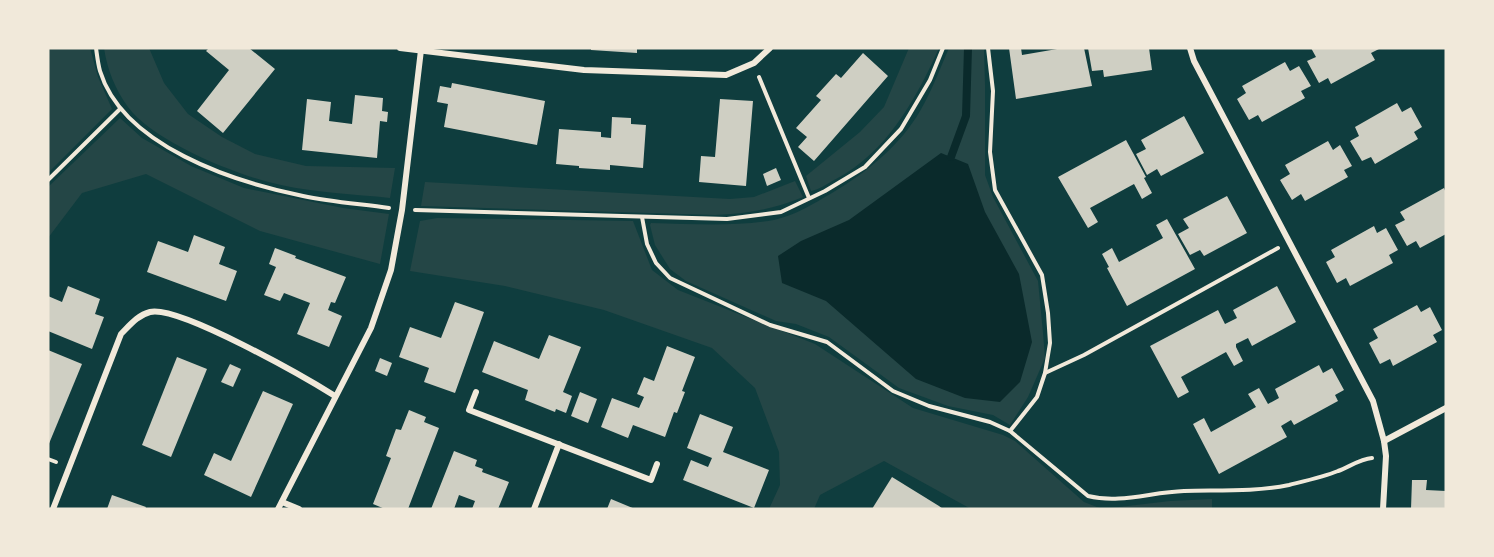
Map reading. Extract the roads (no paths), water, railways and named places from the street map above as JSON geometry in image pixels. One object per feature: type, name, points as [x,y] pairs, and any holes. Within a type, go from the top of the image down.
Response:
[{"type":"street","points":[[400,48],[584,70],[726,75],[754,63],[770,48]]},
{"type":"street","points":[[1190,48],[1194,61],[1373,401],[1386,456],[1383,509]]},
{"type":"street","points":[[278,509],[371,328],[391,270],[402,210],[421,50]]},
{"type":"street","points":[[53,509],[121,334],[134,320],[152,312],[172,314],[278,362],[335,396]]},
{"type":"street","points":[[476,392],[469,410],[651,480],[657,464]]},
{"type":"street","points":[[1384,441],[1446,408]]},
{"type":"street","points":[[534,509],[559,444]]},
{"type":"street","points":[[282,502],[299,509]]},
{"type":"waterway","points":[[951,157],[966,116],[968,48]]}]
